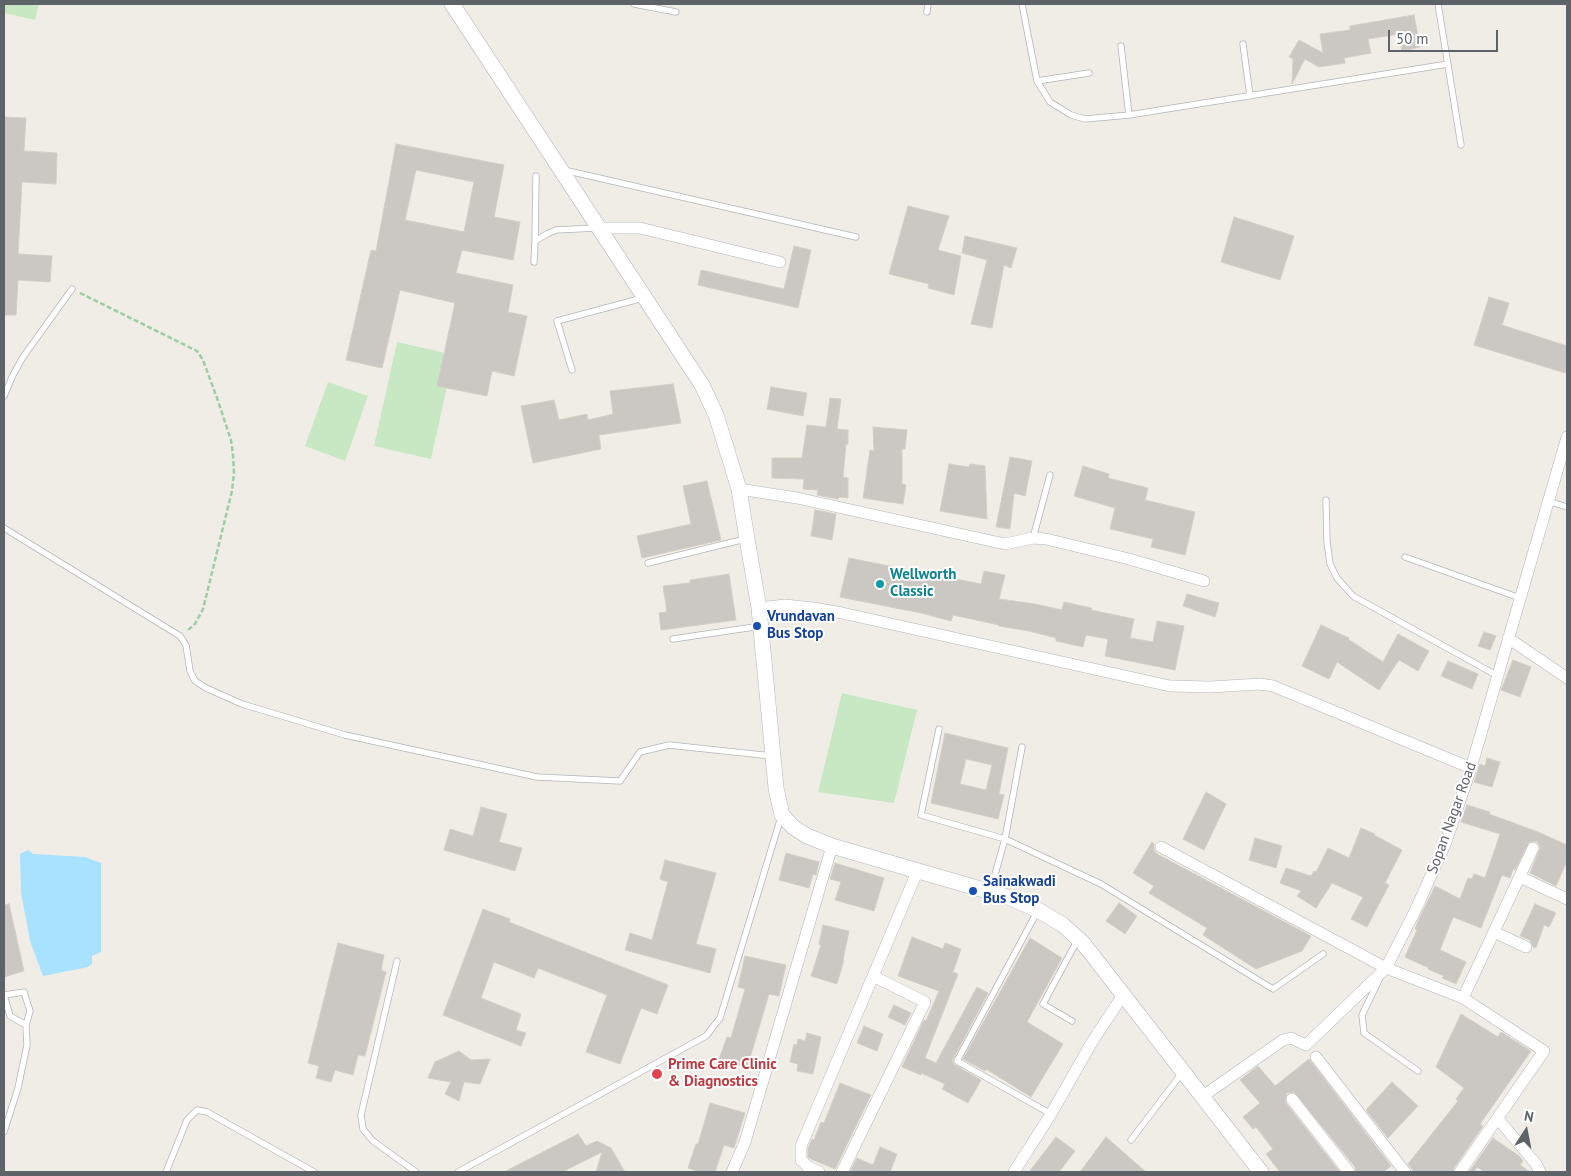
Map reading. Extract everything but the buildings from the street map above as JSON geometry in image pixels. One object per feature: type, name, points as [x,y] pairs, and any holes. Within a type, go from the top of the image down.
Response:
[{"type":"street","points":[[452,4],[643,298],[702,385],[716,415],[739,489],[759,608],[776,788],[782,815],[793,827],[807,836],[832,846],[1008,896],[1038,910],[1063,925],[1083,943],[1261,1172]]},
{"type":"street","points":[[598,228],[640,228],[780,262]]},
{"type":"street","name":"Sopan Nagar Road","points":[[1203,1096],[1283,1040],[1292,1038],[1306,1045],[1386,968],[1416,909],[1446,842],[1471,768],[1567,437]]},
{"type":"street","points":[[739,489],[797,498],[1005,544],[1033,538],[1046,538],[1129,559],[1204,581]]},
{"type":"street","points":[[759,608],[785,605],[835,612],[1170,686],[1211,687],[1260,684],[1273,686],[1471,768]]},
{"type":"street","points":[[1508,638],[1567,678]]},
{"type":"street","points":[[732,1172],[745,1142],[832,846]]},
{"type":"street","points":[[1161,847],[1386,968],[1462,998],[1544,1051],[1460,1172]]},
{"type":"street","points":[[1462,998],[1533,848]]},
{"type":"street","points":[[819,1172],[807,1166],[801,1160],[801,1146],[918,870]]},
{"type":"street","points":[[1520,877],[1567,899]]},
{"type":"street","points":[[1494,932],[1526,946]]},
{"type":"street","points":[[842,1172],[925,1002],[873,976]]},
{"type":"street","points":[[1014,1172],[1051,1114],[1092,1042],[1123,995]]},
{"type":"street","points":[[1316,1057],[1405,1172]]},
{"type":"street","points":[[1292,1099],[1350,1172]]},
{"type":"street","points":[[1498,1119],[1536,1170]]},
{"type":"lane","points":[[634,4],[676,12]]},
{"type":"lane","points":[[927,12],[928,4]]},
{"type":"lane","points":[[1022,4],[1037,81],[1050,102],[1071,115],[1085,119],[1129,115],[1448,64]]},
{"type":"lane","points":[[1438,4],[1461,145]]},
{"type":"lane","points":[[1243,44],[1250,96]]},
{"type":"lane","points":[[1121,46],[1129,115]]},
{"type":"lane","points":[[1037,81],[1089,73]]},
{"type":"lane","points":[[560,169],[856,236]]},
{"type":"lane","points":[[534,262],[536,176]]},
{"type":"lane","points":[[535,241],[556,230],[598,228]]},
{"type":"lane","points":[[4,396],[23,358],[72,289]]},
{"type":"lane","points":[[572,370],[557,321],[643,298]]},
{"type":"lane","points":[[1033,538],[1050,475]]},
{"type":"lane","points":[[1326,500],[1327,542],[1330,564],[1337,578],[1353,596],[1498,676]]},
{"type":"lane","points":[[1548,500],[1567,507]]},
{"type":"lane","points":[[4,528],[180,636],[186,645],[190,671],[195,681],[206,688],[242,704],[345,735],[537,777],[620,781],[640,752],[669,745],[773,756]]},
{"type":"lane","points":[[648,563],[747,539]]},
{"type":"lane","points":[[1405,557],[1520,598]]},
{"type":"lane","points":[[673,639],[760,626]]},
{"type":"lane","points":[[939,729],[921,815],[1005,839],[1101,884],[1273,989],[1323,954]]},
{"type":"lane","points":[[990,892],[1005,839],[1022,747]]},
{"type":"lane","points":[[458,1172],[706,1036],[720,1018],[782,815]]},
{"type":"lane","points":[[1038,910],[957,1061],[1051,1114]]},
{"type":"lane","points":[[1072,1021],[1043,1004],[1078,939]]},
{"type":"lane","points":[[397,961],[362,1115],[362,1129],[373,1141],[416,1172]]},
{"type":"lane","points":[[1386,968],[1371,994],[1362,1015],[1364,1033],[1418,1071]]},
{"type":"lane","points":[[4,1132],[18,1088],[27,1045],[26,1025],[30,1011],[24,992],[4,995],[10,1016],[26,1025]]},
{"type":"lane","points":[[1131,1140],[1184,1072]]},
{"type":"lane","points":[[166,1172],[188,1120],[197,1110],[207,1112],[314,1172]]},
{"type":"path","points":[[72,289],[197,351],[204,360],[231,440],[234,472],[232,491],[205,599],[195,624],[180,636]]},
{"type":"green space","points":[[4,4],[39,4],[35,20],[4,13]]},
{"type":"green space","points":[[397,342],[454,355],[431,459],[374,446]]},
{"type":"green space","points":[[328,382],[368,396],[345,461],[305,446]]},
{"type":"green space","points":[[842,693],[917,710],[894,803],[818,792]]},
{"type":"water","points":[[28,850],[33,854],[85,857],[101,863],[101,952],[92,956],[92,964],[88,967],[43,976],[30,941],[21,893],[20,854]]},
{"type":"place","name":"Wellworth Classic","points":[[880,584]]},
{"type":"place","name":"Vrundavan Bus Stop","points":[[757,626]]},
{"type":"place","name":"Sainakwadi Bus Stop","points":[[973,891]]},
{"type":"place","name":"Prime Care Clinic & Diagnostics","points":[[657,1074]]}]
